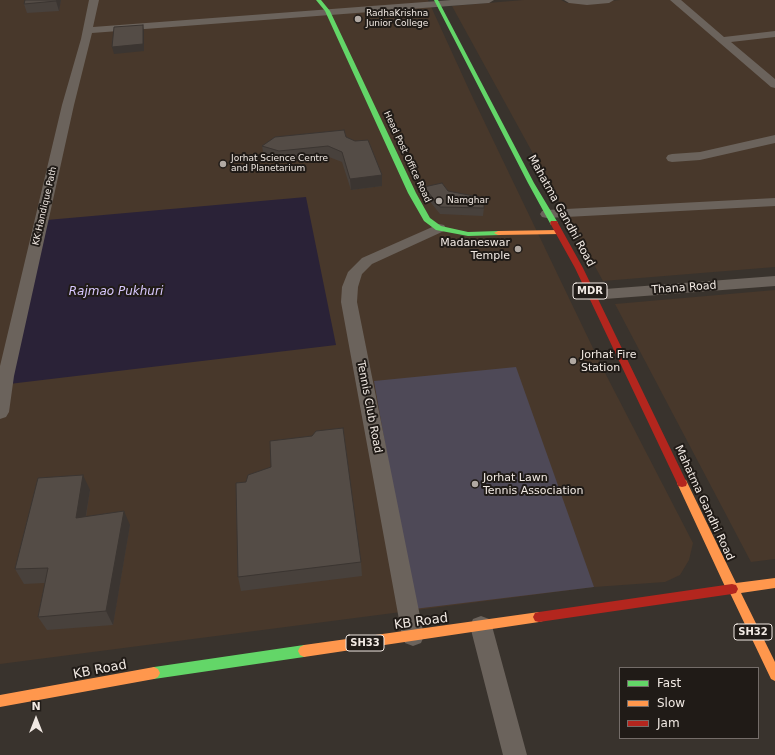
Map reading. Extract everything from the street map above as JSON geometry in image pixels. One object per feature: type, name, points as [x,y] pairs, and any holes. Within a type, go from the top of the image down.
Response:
[{"type":"main road","name":"Mahatma Gandhi Road","points":[[437,2],[547,214],[579,268],[732,589]]},
{"type":"main road","name":"Head Post Office Road","points":[[323,4],[424,216],[439,228],[457,233],[558,232]]},
{"type":"main road","name":"KB Road","points":[[0,702],[140,675],[775,583]]},
{"type":"main road","name":"SH32","points":[[732,589],[775,675]]},
{"type":"street","name":"KK Handique Path","points":[[0,412],[6,376],[68,105],[94,0]]},
{"type":"street","points":[[87,30],[323,4],[489,0]]},
{"type":"street","points":[[569,0],[587,2],[609,0]]},
{"type":"street","points":[[675,0],[775,85]]},
{"type":"street","points":[[722,40],[775,34]]},
{"type":"street","points":[[672,158],[700,156],[775,139]]},
{"type":"street","points":[[547,214],[775,202]]},
{"type":"street","name":"Tennis Club Road","points":[[413,636],[349,302],[350,287],[355,272],[367,261],[439,228]]},
{"type":"street","name":"Thana Road","points":[[592,295],[775,281]]},
{"type":"street","points":[[481,626],[514,755]]},
{"type":"shaded area","points":[[0,0],[428,0],[471,94],[603,369],[693,543],[689,560],[680,575],[665,582],[594,587],[0,664]]},
{"type":"shaded area","points":[[524,0],[561,0],[567,3],[589,3],[620,0],[775,0],[775,267],[603,281],[452,6]]},
{"type":"shaded area","points":[[775,290],[775,559],[751,562],[615,304]]},
{"type":"shaded area","name":"Jorhat Lawn Tennis Association","points":[[516,367],[594,587],[414,609],[374,381]]},
{"type":"water","name":"Rajmao Pukhuri","points":[[306,197],[336,345],[9,384],[47,220]]},
{"type":"building","points":[[25,0],[57,0],[24,4]]},
{"type":"building","points":[[143,25],[143,44],[112,47],[114,27]]},
{"type":"building","points":[[344,130],[346,137],[355,141],[368,140],[382,175],[350,179],[342,152],[328,146],[279,151],[262,146],[275,137]]},
{"type":"building","points":[[442,183],[448,191],[484,198],[484,208],[440,207],[424,187]]},
{"type":"building","points":[[343,428],[361,562],[238,577],[236,483],[246,482],[248,475],[271,467],[270,441],[312,436],[316,431]]},
{"type":"building","points":[[83,475],[76,518],[124,511],[106,611],[38,617],[48,568],[15,569],[38,478]]},
{"type":"traffic: fast","points":[[318,0],[327,11],[412,193],[427,219],[439,228],[468,234],[498,233]]},
{"type":"traffic: fast","points":[[436,0],[531,183],[554,223]]},
{"type":"traffic: fast","points":[[154,673],[304,651]]},
{"type":"traffic: slow","points":[[498,233],[558,232]]},
{"type":"traffic: slow","points":[[682,483],[775,675]]},
{"type":"traffic: slow","points":[[732,589],[775,583]]},
{"type":"traffic: slow","points":[[304,651],[539,617]]},
{"type":"traffic: slow","points":[[0,701],[154,673]]},
{"type":"traffic: jam","points":[[554,223],[579,268],[682,483]]},
{"type":"traffic: jam","points":[[539,617],[732,589]]},
{"type":"place","name":"RadhaKrishna Junior College","points":[[358,19]]},
{"type":"place","name":"Jorhat Science Centre and Planetarium","points":[[223,164]]},
{"type":"place","name":"Namghar","points":[[439,201]]},
{"type":"place","name":"Madaneswar Temple","points":[[518,249]]},
{"type":"place","name":"Jorhat Fire Station","points":[[573,361]]},
{"type":"place","name":"Jorhat Lawn Tennis Association","points":[[475,484]]}]
